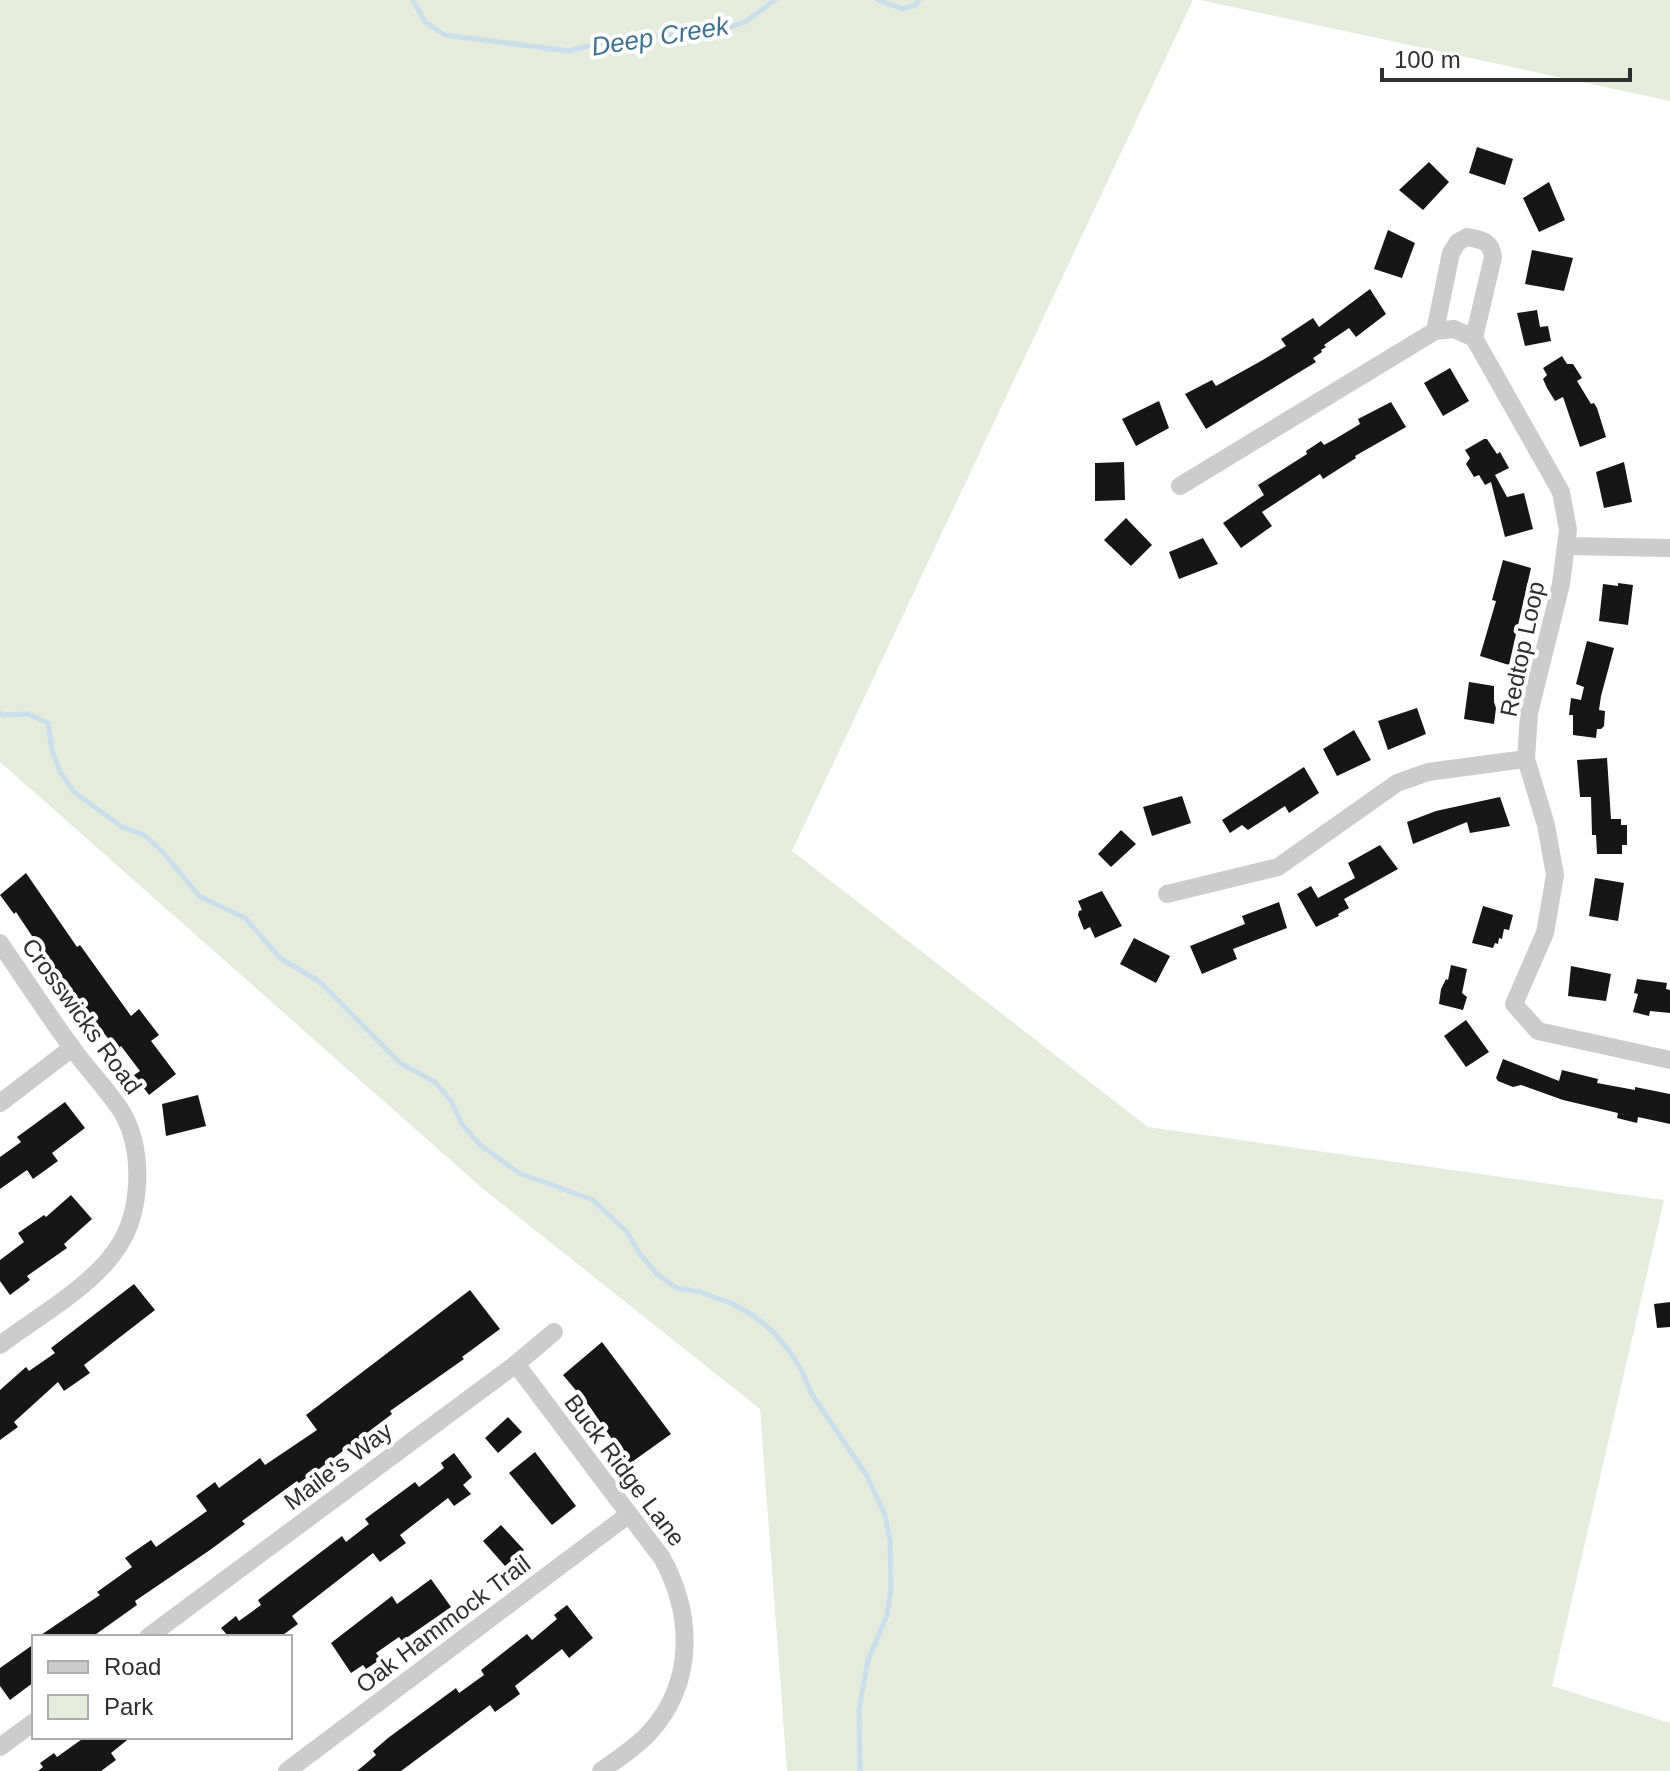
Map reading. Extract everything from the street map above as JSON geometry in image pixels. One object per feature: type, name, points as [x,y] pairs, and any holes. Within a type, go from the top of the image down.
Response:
[{"type":"street","points":[[1180,486],[1435,331],[1454,329],[1474,338],[1493,257],[1492,248],[1485,240],[1467,237],[1458,242],[1451,253],[1435,331]]},
{"type":"street","name":"Redtop Loop","points":[[1474,338],[1561,492],[1568,530],[1561,584],[1529,713],[1526,759],[1546,825],[1555,875],[1545,933],[1514,1004],[1538,1031],[1670,1060]]},
{"type":"street","points":[[1566,546],[1670,548]]},
{"type":"street","points":[[1167,894],[1278,867],[1397,783],[1428,772],[1526,759]]},
{"type":"street","name":"Crosswicks Road","points":[[0,943],[72,1048],[123,1113],[134,1142],[137,1173],[135,1202],[118,1247],[103,1266],[0,1345]]},
{"type":"street","points":[[0,1103],[72,1048]]},
{"type":"street","name":"Maile's Way","points":[[151,1635],[516,1364],[554,1332]]},
{"type":"street","name":"Buck Ridge Lane","points":[[516,1364],[662,1558],[675,1582],[685,1623],[679,1679],[667,1709],[649,1734],[601,1771]]},
{"type":"street","name":"Oak Hammock Trail","points":[[287,1771],[628,1515]]},
{"type":"street","points":[[0,1747],[32,1723]]},
{"type":"green space","points":[[0,0],[1193,0],[792,851],[1148,1127],[1664,1200],[1552,1686],[1670,1723],[1670,1771],[787,1771],[760,1409],[482,1188],[0,762]]},
{"type":"green space","points":[[1200,0],[1670,0],[1670,101]]},
{"type":"building","points":[[1477,147],[1513,159],[1505,185],[1469,173]]},
{"type":"building","points":[[1429,162],[1449,182],[1423,210],[1399,190]]},
{"type":"building","points":[[1549,182],[1565,220],[1539,232],[1523,198]]},
{"type":"building","points":[[1388,230],[1415,243],[1402,278],[1374,269]]},
{"type":"building","points":[[1532,250],[1573,258],[1564,291],[1525,284]]},
{"type":"building","points":[[1370,289],[1386,314],[1356,337],[1349,328],[1324,345],[1326,347],[1322,352],[1313,358],[1316,362],[1206,429],[1185,394],[1212,380],[1216,386],[1261,361],[1286,346],[1281,339],[1313,318],[1319,327]]},
{"type":"building","points":[[1537,310],[1540,327],[1548,326],[1551,341],[1525,346],[1517,313]]},
{"type":"building","points":[[1562,356],[1567,364],[1573,364],[1582,378],[1577,381],[1591,404],[1594,403],[1597,408],[1606,437],[1580,447],[1563,397],[1555,401],[1543,379],[1547,375],[1543,368]]},
{"type":"building","points":[[1450,368],[1469,401],[1443,416],[1424,383]]},
{"type":"building","points":[[1159,401],[1169,428],[1136,446],[1122,419]]},
{"type":"building","points":[[1391,402],[1406,427],[1355,456],[1323,479],[1320,474],[1262,512],[1272,526],[1241,548],[1223,523],[1264,495],[1258,485],[1307,454],[1306,451],[1321,441],[1324,445],[1335,439],[1360,424],[1358,419]]},
{"type":"building","points":[[1484,439],[1497,454],[1500,452],[1509,468],[1495,475],[1507,497],[1524,493],[1533,529],[1505,537],[1491,482],[1485,485],[1479,475],[1474,477],[1466,464],[1470,458],[1465,450]]},
{"type":"building","points":[[1124,462],[1125,500],[1095,501],[1095,463]]},
{"type":"building","points":[[1624,462],[1632,502],[1604,508],[1596,472]]},
{"type":"building","points":[[1126,518],[1152,545],[1131,566],[1104,540]]},
{"type":"building","points":[[1203,538],[1218,564],[1179,579],[1169,552]]},
{"type":"building","points":[[1503,560],[1531,568],[1509,665],[1480,656],[1496,601],[1492,600]]},
{"type":"building","points":[[1618,583],[1633,585],[1628,625],[1599,621],[1603,584],[1618,586]]},
{"type":"building","points":[[1587,641],[1614,648],[1599,710],[1605,711],[1604,726],[1597,729],[1596,738],[1573,735],[1573,715],[1569,715],[1571,698],[1581,700],[1584,687],[1576,684]]},
{"type":"building","points":[[1469,682],[1494,686],[1494,724],[1464,719]]},
{"type":"building","points":[[1417,708],[1426,734],[1388,750],[1378,721]]},
{"type":"building","points":[[1354,730],[1371,760],[1337,776],[1323,749]]},
{"type":"building","points":[[1607,758],[1611,819],[1621,819],[1621,825],[1627,825],[1627,845],[1622,845],[1622,854],[1597,854],[1596,835],[1592,835],[1591,797],[1580,797],[1577,760]]},
{"type":"building","points":[[1304,767],[1319,793],[1289,813],[1285,806],[1248,830],[1242,825],[1230,833],[1222,820]]},
{"type":"building","points":[[1182,796],[1191,823],[1152,836],[1143,807]]},
{"type":"building","points":[[1500,797],[1510,826],[1470,833],[1467,822],[1413,844],[1407,822],[1436,811]]},
{"type":"building","points":[[1121,830],[1136,844],[1111,867],[1098,854]]},
{"type":"building","points":[[1380,845],[1398,869],[1344,899],[1349,908],[1316,927],[1297,894],[1311,886],[1318,898],[1355,878],[1348,863]]},
{"type":"building","points":[[26,873],[77,947],[80,945],[131,1016],[139,1009],[159,1035],[151,1041],[176,1074],[149,1095],[134,1075],[140,1071],[121,1046],[117,1050],[52,966],[16,912],[14,914],[0,895]]},
{"type":"building","points":[[1595,878],[1624,883],[1618,921],[1589,916]]},
{"type":"building","points":[[1102,891],[1122,926],[1095,938],[1090,927],[1084,930],[1078,915],[1082,910],[1078,901]]},
{"type":"building","points":[[1279,902],[1287,928],[1233,949],[1237,959],[1202,974],[1190,946],[1245,924],[1242,916]]},
{"type":"building","points":[[1483,906],[1513,915],[1509,930],[1504,929],[1502,939],[1499,938],[1493,948],[1472,943]]},
{"type":"building","points":[[1134,938],[1170,956],[1156,983],[1120,964]]},
{"type":"building","points":[[1451,965],[1467,969],[1462,993],[1467,997],[1463,1010],[1439,1004],[1441,989],[1448,980]]},
{"type":"building","points":[[1571,966],[1611,974],[1606,1001],[1568,996]]},
{"type":"building","points":[[1637,979],[1667,983],[1670,1013],[1650,1011],[1649,1016],[1633,1012],[1638,994],[1634,993]]},
{"type":"building","points":[[1466,1020],[1489,1052],[1466,1067],[1444,1036]]},
{"type":"building","points":[[1503,1059],[1559,1081],[1562,1070],[1598,1079],[1597,1083],[1670,1094],[1670,1124],[1638,1117],[1637,1123],[1617,1118],[1618,1113],[1563,1100],[1521,1085],[1513,1087],[1496,1078]]},
{"type":"building","points":[[198,1095],[206,1126],[166,1136],[162,1104]]},
{"type":"building","points":[[65,1102],[85,1128],[52,1153],[58,1161],[33,1179],[27,1170],[0,1189],[0,1157],[21,1142],[17,1137]]},
{"type":"building","points":[[71,1195],[92,1219],[64,1244],[67,1248],[27,1276],[30,1280],[10,1295],[0,1281],[0,1260],[24,1242],[18,1233],[44,1215],[46,1217]]},
{"type":"building","points":[[134,1284],[155,1310],[84,1365],[90,1373],[64,1391],[58,1382],[14,1422],[18,1427],[0,1440],[0,1390],[26,1367],[29,1371],[55,1353],[51,1348]]},
{"type":"building","points":[[470,1290],[500,1329],[462,1357],[464,1359],[390,1411],[392,1414],[319,1469],[299,1483],[297,1481],[242,1521],[245,1524],[210,1550],[135,1601],[137,1605],[95,1635],[41,1635],[100,1595],[97,1592],[132,1567],[125,1558],[151,1540],[156,1547],[207,1511],[196,1496],[215,1482],[219,1488],[260,1458],[265,1465],[317,1430],[306,1415]]},
{"type":"building","points":[[1670,1302],[1670,1327],[1657,1328],[1654,1304]]},
{"type":"building","points":[[602,1342],[671,1434],[629,1464],[590,1407],[563,1375]]},
{"type":"building","points":[[508,1417],[522,1432],[498,1453],[485,1438]]},
{"type":"building","points":[[535,1452],[576,1506],[552,1525],[509,1473]]},
{"type":"building","points":[[454,1453],[472,1477],[463,1485],[471,1494],[454,1506],[448,1498],[400,1535],[406,1543],[380,1562],[373,1553],[292,1616],[298,1624],[283,1635],[227,1635],[221,1628],[236,1616],[239,1621],[261,1605],[258,1600],[342,1536],[346,1542],[369,1524],[365,1519],[415,1482],[419,1487],[444,1468],[441,1463]]},
{"type":"building","points":[[501,1525],[524,1550],[505,1566],[483,1541]]},
{"type":"building","points":[[431,1579],[451,1607],[402,1641],[399,1637],[376,1653],[381,1659],[366,1669],[363,1665],[351,1673],[331,1643],[392,1596],[397,1604]]},
{"type":"building","points":[[567,1605],[593,1638],[569,1658],[562,1649],[515,1686],[520,1694],[495,1712],[490,1705],[401,1771],[357,1771],[376,1755],[373,1751],[388,1738],[456,1688],[459,1693],[484,1675],[481,1670],[527,1634],[532,1640],[557,1619],[554,1615]]},
{"type":"building","points":[[32,1645],[32,1684],[10,1700],[0,1686],[0,1668]]},
{"type":"building","points":[[82,1739],[128,1739],[111,1753],[116,1760],[101,1771],[38,1771],[43,1767],[40,1763],[54,1753],[57,1757]]},
{"type":"waterway","name":"Deep Creek","points":[[413,0],[425,22],[445,35],[569,51],[631,35],[690,35],[722,30],[745,22],[775,0]]},
{"type":"waterway","name":"Deep Creek","points":[[878,0],[903,9],[916,5],[919,0]]},
{"type":"waterway","points":[[0,713],[28,714],[48,723],[52,750],[60,772],[74,792],[122,827],[144,835],[162,851],[199,896],[245,918],[280,958],[320,982],[400,1063],[435,1082],[479,1144],[519,1173],[593,1200],[627,1232],[656,1273],[676,1288],[700,1292],[731,1303],[754,1316],[788,1349],[811,1393],[867,1476],[885,1515],[890,1540],[891,1589],[887,1615],[868,1660],[859,1709],[860,1771]]}]
